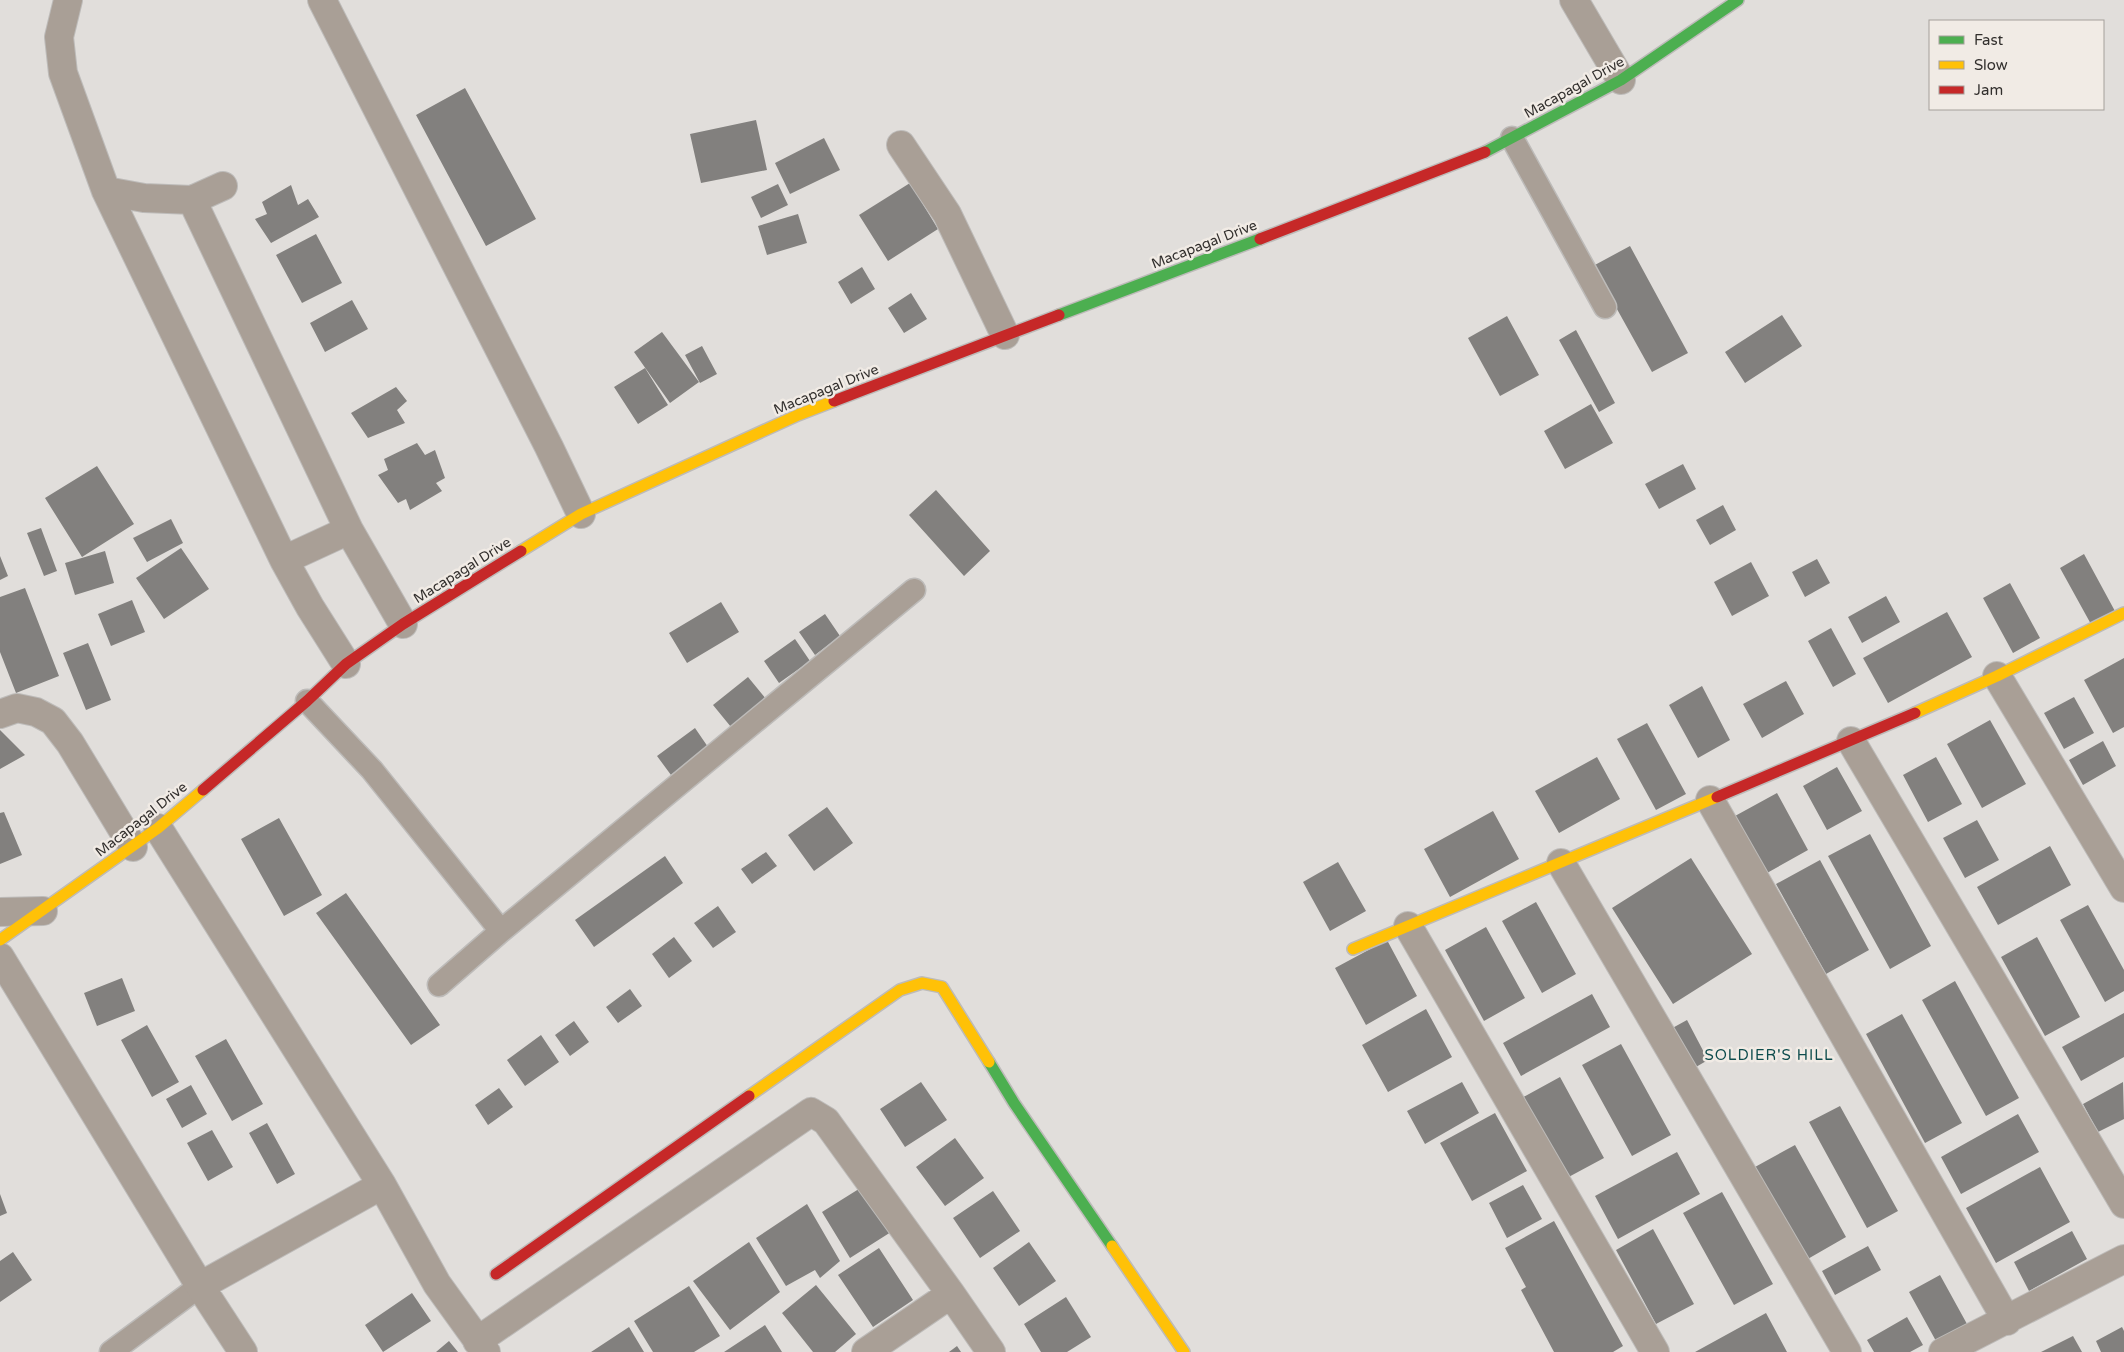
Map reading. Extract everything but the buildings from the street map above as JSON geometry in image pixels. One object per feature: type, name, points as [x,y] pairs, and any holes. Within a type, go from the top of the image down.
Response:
[{"type":"main road","name":"Macapagal Drive","points":[[0,940],[158,828],[307,701],[346,664],[403,624],[581,514],[798,415],[1479,155],[1621,80],[1738,0]]},
{"type":"main road","points":[[1353,949],[1851,741],[1997,676],[2124,613]]},
{"type":"main road","points":[[496,1274],[900,990],[922,983],[942,987],[1014,1103],[1184,1352]]},
{"type":"street","points":[[68,0],[59,37],[63,73],[106,191],[284,560],[310,607],[346,664]]},
{"type":"street","points":[[322,0],[549,447],[581,514]]},
{"type":"street","points":[[1574,0],[1621,80]]},
{"type":"street","points":[[901,145],[947,214],[1005,336]]},
{"type":"street","points":[[106,191],[144,198],[192,200],[223,186]]},
{"type":"street","points":[[192,200],[348,530],[403,624]]},
{"type":"street","points":[[284,560],[348,530]]},
{"type":"street","points":[[1997,676],[2124,888]]},
{"type":"street","points":[[0,714],[17,708],[36,712],[53,721],[70,743],[133,847]]},
{"type":"street","points":[[1851,741],[2124,1204]]},
{"type":"street","points":[[1710,800],[2007,1321]]},
{"type":"street","points":[[158,828],[382,1185],[437,1284],[481,1347],[812,1112],[826,1121],[951,1294],[990,1352]]},
{"type":"street","points":[[1561,863],[1847,1352]]},
{"type":"street","points":[[0,912],[43,911]]},
{"type":"street","points":[[1408,926],[1654,1352]]},
{"type":"street","points":[[0,957],[200,1286],[243,1352]]},
{"type":"street","points":[[200,1286],[382,1185]]},
{"type":"street","points":[[1943,1352],[2124,1260]]},
{"type":"street","points":[[866,1352],[951,1294]]},
{"type":"lane","points":[[1512,138],[1605,307]]},
{"type":"lane","points":[[439,985],[501,931],[914,590]]},
{"type":"lane","points":[[307,701],[372,770],[501,931]]},
{"type":"lane","points":[[111,1352],[200,1286]]},
{"type":"traffic: fast","points":[[1485,152],[1621,80],[1738,0]]},
{"type":"traffic: fast","points":[[1059,315],[1260,239]]},
{"type":"traffic: fast","points":[[989,1062],[1014,1103],[1112,1246]]},
{"type":"traffic: slow","points":[[521,551],[581,514],[798,415],[834,401]]},
{"type":"traffic: slow","points":[[1915,713],[1997,676],[2124,613]]},
{"type":"traffic: slow","points":[[0,940],[158,828],[203,790]]},
{"type":"traffic: slow","points":[[1353,949],[1717,797]]},
{"type":"traffic: slow","points":[[749,1096],[900,990],[922,983],[942,987],[989,1062]]},
{"type":"traffic: slow","points":[[1112,1246],[1184,1352]]},
{"type":"traffic: jam","points":[[1260,239],[1485,152]]},
{"type":"traffic: jam","points":[[834,401],[1059,315]]},
{"type":"traffic: jam","points":[[203,790],[307,701],[346,664],[403,624],[521,551]]},
{"type":"traffic: jam","points":[[1717,797],[1915,713]]},
{"type":"traffic: jam","points":[[496,1274],[749,1096]]},
{"type":"district","name":"SOLDIER'S HILL","points":[[1769,1055]]}]
